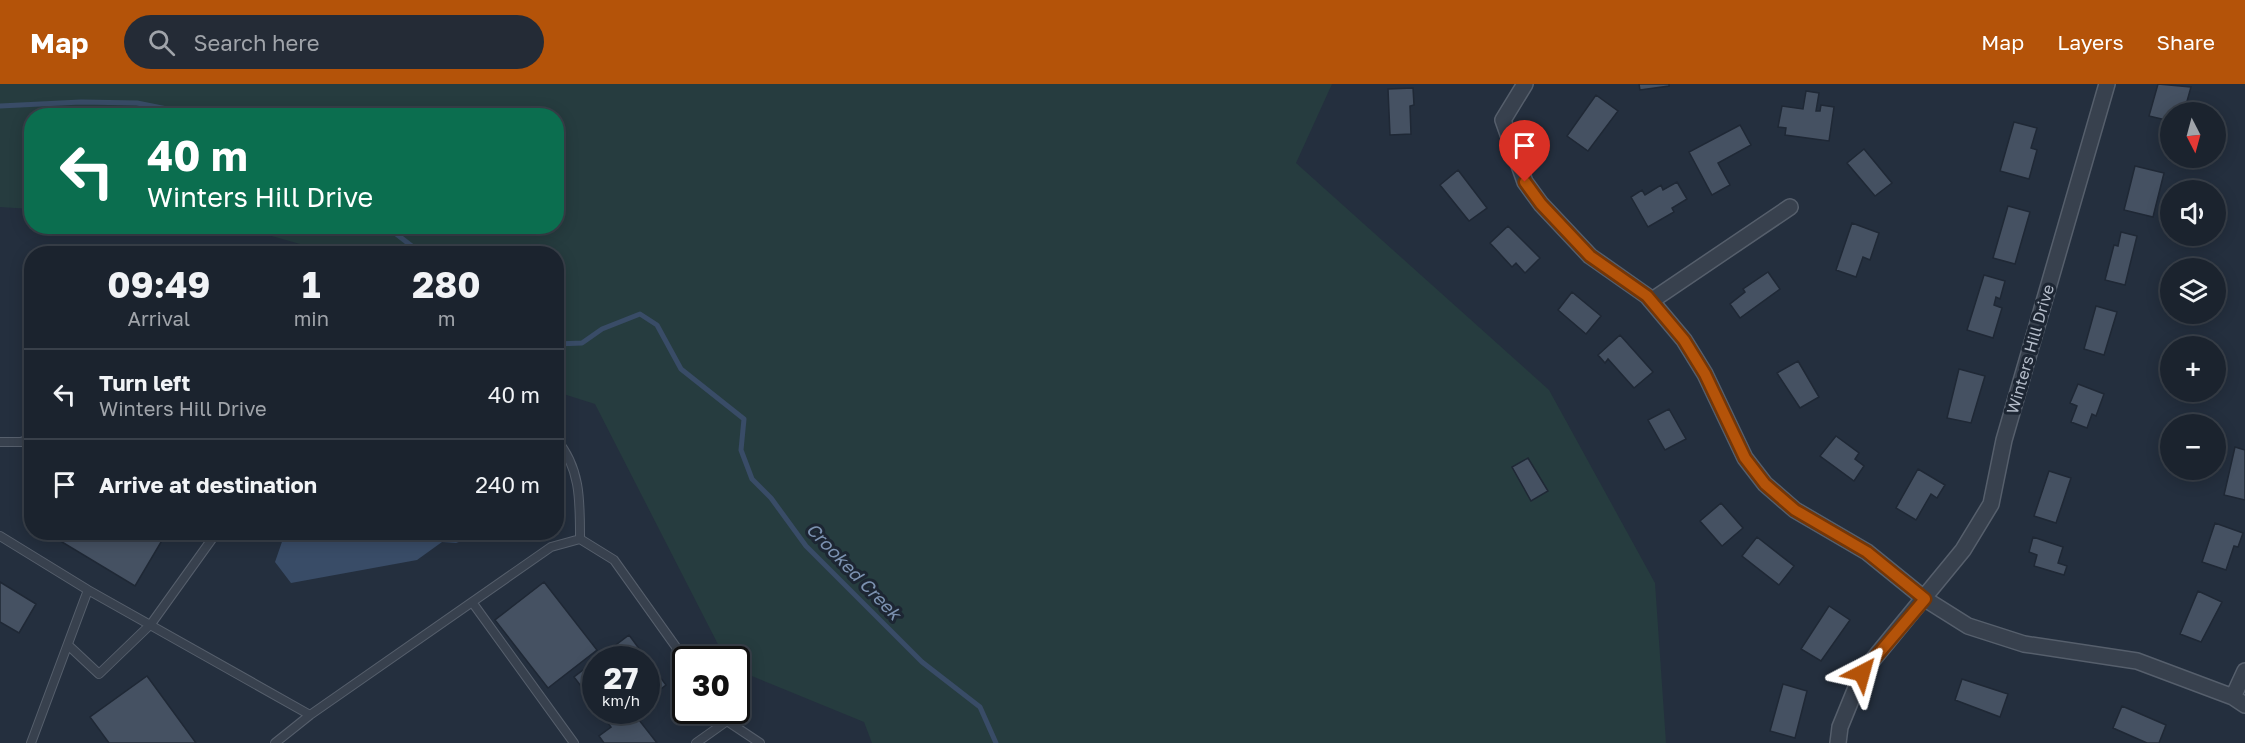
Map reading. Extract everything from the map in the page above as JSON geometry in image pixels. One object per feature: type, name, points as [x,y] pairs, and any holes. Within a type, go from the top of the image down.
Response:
[{"type":"street","points":[[1525,84],[1503,120],[1516,151],[1525,182],[1541,204],[1590,256],[1651,301],[1684,340],[1705,374],[1745,458],[1765,484],[1795,510],[1867,552],[1925,599],[1968,626],[2024,644],[2137,661],[2239,701],[2245,671]]},
{"type":"street","name":"Winters Hill Drive","points":[[1838,743],[1840,727],[1862,673],[1963,550],[1991,504],[2004,440],[2107,84]]},
{"type":"street","points":[[1651,301],[1790,207]]},
{"type":"lane","points":[[0,442],[24,441]]},
{"type":"lane","points":[[564,449],[573,461],[580,507],[580,539]]},
{"type":"lane","points":[[0,536],[88,590],[310,715]]},
{"type":"lane","points":[[275,743],[310,715],[551,547],[580,539],[614,560],[675,646]]},
{"type":"lane","points":[[68,645],[99,674],[152,624],[211,540]]},
{"type":"lane","points":[[31,743],[88,590]]},
{"type":"lane","points":[[472,602],[574,743]]},
{"type":"lane","points":[[696,743],[722,724]]},
{"type":"lane","points":[[733,724],[759,743]]},
{"type":"green space","points":[[0,84],[1332,84],[1296,163],[1549,390],[1655,583],[1666,743],[872,743],[864,722],[750,675],[750,646],[719,646],[595,404],[564,394],[564,246],[307,246],[265,234],[564,234],[564,108],[24,108],[24,209],[0,207]]},
{"type":"water","points":[[282,540],[465,540],[456,543],[442,542],[417,560],[291,583],[275,562]]},
{"type":"building","points":[[1639,84],[1669,84],[1669,86],[1640,90]]},
{"type":"building","points":[[2158,84],[2191,87],[2187,102],[2160,102],[2160,119],[2149,116]]},
{"type":"building","points":[[1413,88],[1414,105],[1410,106],[1411,134],[1390,135],[1388,89]]},
{"type":"building","points":[[1806,91],[1819,93],[1816,111],[1820,111],[1821,105],[1834,107],[1829,141],[1785,135],[1786,128],[1778,127],[1782,106],[1803,109]]},
{"type":"building","points":[[1596,95],[1618,111],[1588,151],[1567,136]]},
{"type":"building","points":[[2014,122],[2037,128],[2031,148],[2037,150],[2029,179],[2000,171]]},
{"type":"building","points":[[1740,125],[1751,145],[1718,163],[1730,185],[1712,195],[1689,152]]},
{"type":"building","points":[[1864,149],[1892,183],[1875,196],[1847,163]]},
{"type":"building","points":[[2135,166],[2164,173],[2162,180],[2160,180],[2153,217],[2124,210]]},
{"type":"building","points":[[1458,170],[1487,208],[1469,221],[1440,185]]},
{"type":"building","points":[[1677,182],[1687,199],[1672,208],[1674,212],[1648,227],[1631,197],[1642,190],[1645,195],[1661,185],[1663,190]]},
{"type":"building","points":[[2008,206],[2030,212],[2015,264],[1993,258]]},
{"type":"building","points":[[1852,223],[1879,233],[1870,260],[1863,257],[1856,277],[1836,270]]},
{"type":"building","points":[[1508,226],[1540,258],[1525,273],[1516,263],[1512,267],[1490,243]]},
{"type":"building","points":[[2121,232],[2137,236],[2125,285],[2105,280],[2114,245],[2118,246]]},
{"type":"building","points":[[1768,272],[1780,289],[1740,318],[1730,304],[1745,292],[1743,289]]},
{"type":"building","points":[[1984,275],[2005,281],[2000,299],[1996,297],[1994,305],[2002,308],[1993,338],[1967,330]]},
{"type":"building","points":[[1572,292],[1601,316],[1586,334],[1558,310]]},
{"type":"building","points":[[2096,306],[2117,312],[2104,355],[2084,349]]},
{"type":"building","points":[[1620,335],[1653,372],[1634,388],[1608,359],[1605,363],[1598,355]]},
{"type":"building","points":[[1798,361],[1819,397],[1800,408],[1777,373]]},
{"type":"building","points":[[1959,369],[1985,376],[1971,423],[1947,418]]},
{"type":"building","points":[[2078,384],[2104,394],[2096,416],[2092,414],[2087,428],[2071,422],[2077,406],[2070,403]]},
{"type":"building","points":[[1669,409],[1686,439],[1665,450],[1648,420]]},
{"type":"building","points":[[1836,436],[1859,453],[1855,459],[1864,466],[1854,481],[1820,456]]},
{"type":"building","points":[[2235,447],[2245,450],[2245,500],[2224,495]]},
{"type":"building","points":[[1528,458],[1548,491],[1531,501],[1512,467]]},
{"type":"building","points":[[1918,469],[1945,485],[1937,498],[1931,494],[1916,520],[1896,508]]},
{"type":"building","points":[[2049,471],[2071,478],[2056,523],[2034,516]]},
{"type":"building","points":[[1721,503],[1743,528],[1722,546],[1700,521]]},
{"type":"building","points":[[2215,523],[2243,533],[2238,547],[2234,546],[2226,570],[2202,562]]},
{"type":"building","points":[[1757,537],[1794,566],[1779,585],[1742,556]]},
{"type":"building","points":[[2033,537],[2063,547],[2058,563],[2067,566],[2064,575],[2034,566],[2037,555],[2029,552]]},
{"type":"building","points":[[59,540],[162,540],[135,586]]},
{"type":"building","points":[[0,582],[36,604],[19,633],[0,622]]},
{"type":"building","points":[[544,582],[594,646],[582,646],[582,662],[548,688],[495,620]]},
{"type":"building","points":[[2198,591],[2222,602],[2201,642],[2180,634]]},
{"type":"building","points":[[1829,606],[1850,620],[1821,661],[1801,649]]},
{"type":"building","points":[[629,635],[637,646],[614,646]]},
{"type":"building","points":[[582,671],[582,688],[574,677]]},
{"type":"building","points":[[147,676],[196,743],[109,743],[90,717]]},
{"type":"building","points":[[660,677],[666,685],[660,690]]},
{"type":"building","points":[[1962,679],[2008,694],[2000,717],[1955,700]]},
{"type":"building","points":[[1783,684],[1807,691],[1795,738],[1770,731]]},
{"type":"building","points":[[2122,706],[2166,725],[2159,743],[2147,743],[2113,728]]},
{"type":"building","points":[[609,724],[642,724],[657,743],[604,743],[599,736],[611,727]]},
{"type":"waterway","name":"Crooked Creek","points":[[0,106],[81,102],[137,103],[162,108]]},
{"type":"waterway","name":"Crooked Creek","points":[[396,234],[412,246]]},
{"type":"waterway","name":"Crooked Creek","points":[[564,344],[582,343],[602,329],[640,314],[657,325],[681,369],[744,419],[741,450],[752,479],[771,498],[806,546],[922,662],[980,707],[996,743]]},
{"type":"route","points":[[1525,182],[1541,204],[1590,256],[1647,296],[1684,340],[1705,374],[1745,458],[1765,484],[1795,510],[1867,552],[1925,599],[1862,673]]}]
